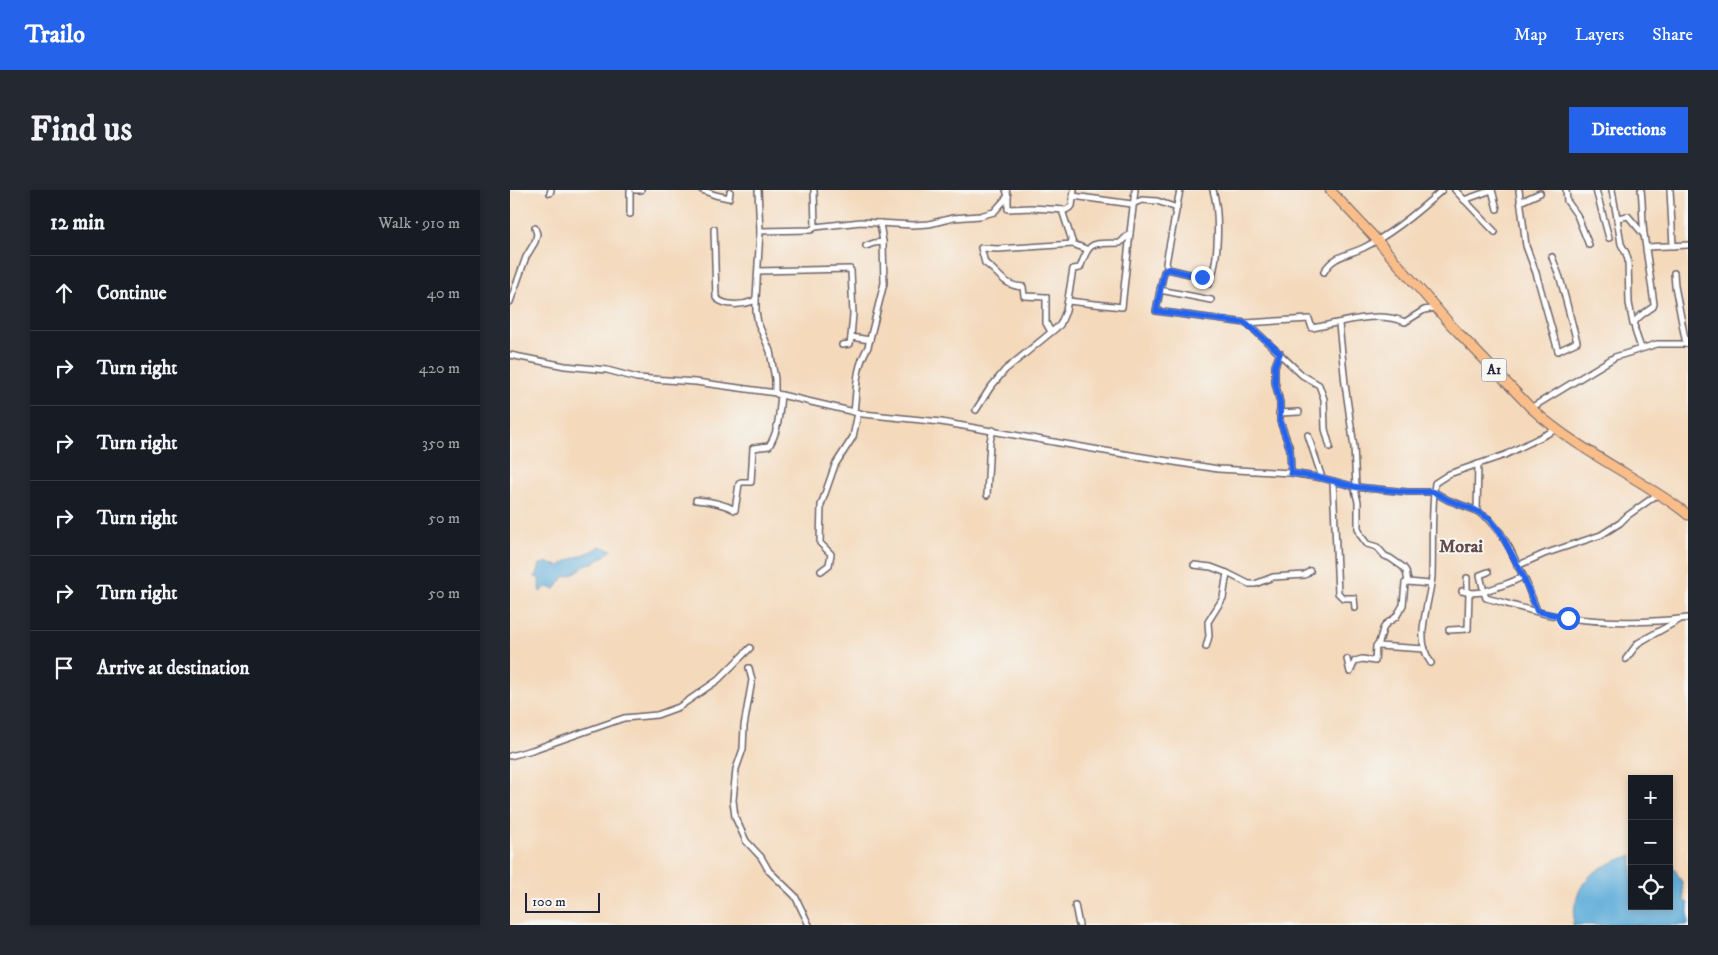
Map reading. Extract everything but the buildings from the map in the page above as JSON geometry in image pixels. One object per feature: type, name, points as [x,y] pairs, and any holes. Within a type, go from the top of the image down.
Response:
[{"type":"highway","name":"A1","points":[[1330,190],[1378,240],[1436,308],[1531,408],[1558,429],[1686,510]]},
{"type":"street","points":[[630,190],[630,214]]},
{"type":"street","points":[[634,190],[641,190]]},
{"type":"street","points":[[702,190],[724,198],[729,198],[730,192]]},
{"type":"street","points":[[696,500],[725,504],[736,510],[739,484],[751,482],[753,448],[769,446],[774,439],[778,424],[779,394],[770,351],[757,317],[756,298],[760,231],[758,190]]},
{"type":"street","points":[[814,190],[814,227]]},
{"type":"street","points":[[1006,190],[1008,209],[1066,210],[1072,206],[1074,193],[1132,204],[1142,200],[1157,201],[1177,208]]},
{"type":"street","points":[[1068,300],[1122,307],[1135,190]]},
{"type":"street","points":[[1168,269],[1166,263],[1180,190]]},
{"type":"street","points":[[1168,269],[1202,277],[1209,284],[1212,277],[1218,234],[1213,190]]},
{"type":"street","points":[[1324,272],[1328,263],[1378,240],[1404,222],[1442,190]]},
{"type":"street","points":[[1454,190],[1495,232]]},
{"type":"street","points":[[1464,200],[1489,190],[1497,209]]},
{"type":"street","points":[[1518,190],[1526,246],[1536,273],[1558,351],[1577,342],[1560,278],[1552,257]]},
{"type":"street","points":[[1566,190],[1567,201],[1577,215],[1589,245]]},
{"type":"street","points":[[1596,190],[1609,238]]},
{"type":"street","points":[[1612,190],[1621,244],[1628,260],[1629,304],[1641,348]]},
{"type":"street","points":[[1634,324],[1635,319],[1654,304],[1644,235],[1641,190]]},
{"type":"street","points":[[1670,190],[1673,246]]},
{"type":"street","points":[[1520,202],[1540,193]]},
{"type":"street","points":[[760,231],[811,230],[814,227],[861,222],[930,224],[953,218],[980,216],[994,212],[1008,196]]},
{"type":"street","points":[[1062,210],[1073,244]]},
{"type":"street","points":[[1617,218],[1628,216],[1644,235]]},
{"type":"street","points":[[821,571],[829,565],[831,554],[820,543],[820,505],[835,466],[853,437],[856,412],[855,385],[870,340],[884,283],[883,242],[880,223]]},
{"type":"street","points":[[510,302],[526,257],[537,234],[535,228]]},
{"type":"street","points":[[714,228],[716,298],[721,302],[732,304],[751,302],[756,298]]},
{"type":"street","points":[[976,410],[990,388],[1006,370],[1060,325],[1068,300],[1073,269],[1080,268],[1086,249],[1092,244],[1120,243],[1130,233]]},
{"type":"street","points":[[866,246],[883,242]]},
{"type":"street","points":[[1051,332],[1046,323],[1046,297],[1024,296],[1023,287],[1015,287],[1004,282],[991,266],[985,263],[981,248],[998,250],[1073,244],[1086,249]]},
{"type":"street","points":[[1647,247],[1688,245]]},
{"type":"street","points":[[758,271],[850,269],[851,337],[850,344],[842,344]]},
{"type":"street","points":[[1168,269],[1164,272],[1156,311],[1246,323],[1309,319],[1312,328],[1339,324],[1370,316],[1393,317],[1405,322],[1424,310],[1436,308]]},
{"type":"street","points":[[1531,408],[1608,361],[1657,344],[1687,344],[1674,274]]},
{"type":"street","points":[[1160,290],[1211,300]]},
{"type":"street","points":[[1246,323],[1302,375],[1318,384],[1322,391],[1325,429],[1330,448]]},
{"type":"street","points":[[1339,324],[1354,447],[1358,528],[1361,536],[1368,544],[1377,547],[1385,556],[1403,567],[1408,582]]},
{"type":"street","points":[[851,337],[870,340]]},
{"type":"street","points":[[1280,353],[1275,366],[1275,382],[1280,403],[1280,422],[1290,449],[1291,473]]},
{"type":"street","points":[[510,355],[565,366],[607,370],[637,378],[696,382],[779,394],[856,412],[993,430],[1099,450],[1218,469],[1291,473],[1322,478],[1355,487],[1407,492],[1434,492],[1448,500],[1477,511],[1490,519],[1500,532],[1523,576],[1537,611]]},
{"type":"street","points":[[1279,413],[1298,412]]},
{"type":"street","points":[[1431,663],[1425,649],[1424,624],[1430,584],[1435,483],[1450,474],[1505,455],[1558,429]]},
{"type":"street","points":[[986,495],[990,441],[993,430]]},
{"type":"street","points":[[1308,435],[1322,478]]},
{"type":"street","points":[[1477,511],[1478,464]]},
{"type":"street","points":[[1333,481],[1338,593],[1343,598],[1354,598],[1355,608]]},
{"type":"street","points":[[1517,566],[1544,554],[1601,535],[1658,494]]},
{"type":"street","points":[[1194,565],[1211,567],[1249,584],[1255,584],[1273,577],[1305,575],[1310,572]]},
{"type":"street","points":[[1488,572],[1480,575],[1486,598],[1537,611],[1568,618],[1600,621],[1655,621],[1685,618]]},
{"type":"street","points":[[1206,647],[1210,636],[1208,622],[1223,598],[1227,574]]},
{"type":"street","points":[[1466,591],[1484,592],[1507,583],[1516,582],[1523,576]]},
{"type":"street","points":[[1449,630],[1468,630],[1467,578]]},
{"type":"street","points":[[1408,582],[1430,584]]},
{"type":"street","points":[[1378,646],[1383,628],[1396,617],[1403,605],[1405,583],[1408,582]]},
{"type":"street","points":[[1626,658],[1638,642],[1685,618]]},
{"type":"street","points":[[1347,659],[1350,672],[1355,660],[1375,661],[1376,646],[1425,649]]},
{"type":"street","points":[[510,756],[624,718],[657,715],[679,707],[718,680],[750,648]]},
{"type":"street","points":[[748,668],[752,680],[744,726],[743,749],[736,769],[733,800],[735,817],[746,841],[761,857],[769,871],[795,896],[809,925]]},
{"type":"street","points":[[1075,905],[1079,925]]},
{"type":"water","points":[[600,546],[612,550],[596,562],[587,564],[574,574],[564,577],[555,589],[546,587],[540,592],[539,578],[535,577],[540,564],[546,562],[560,566]]},
{"type":"water","points":[[1628,857],[1628,910],[1673,910],[1673,867],[1682,882],[1684,901],[1688,903],[1688,925],[1573,925],[1576,900],[1586,880],[1599,869]]},
{"type":"district","name":"Morai","points":[[1461,547]]},
{"type":"route","points":[[1202,277],[1168,269],[1164,272],[1156,311],[1246,323],[1280,353],[1275,366],[1275,382],[1280,403],[1280,422],[1290,449],[1291,473],[1322,478],[1356,487],[1407,492],[1434,492],[1448,500],[1475,510],[1490,519],[1500,532],[1526,582],[1537,611],[1568,618]]}]
